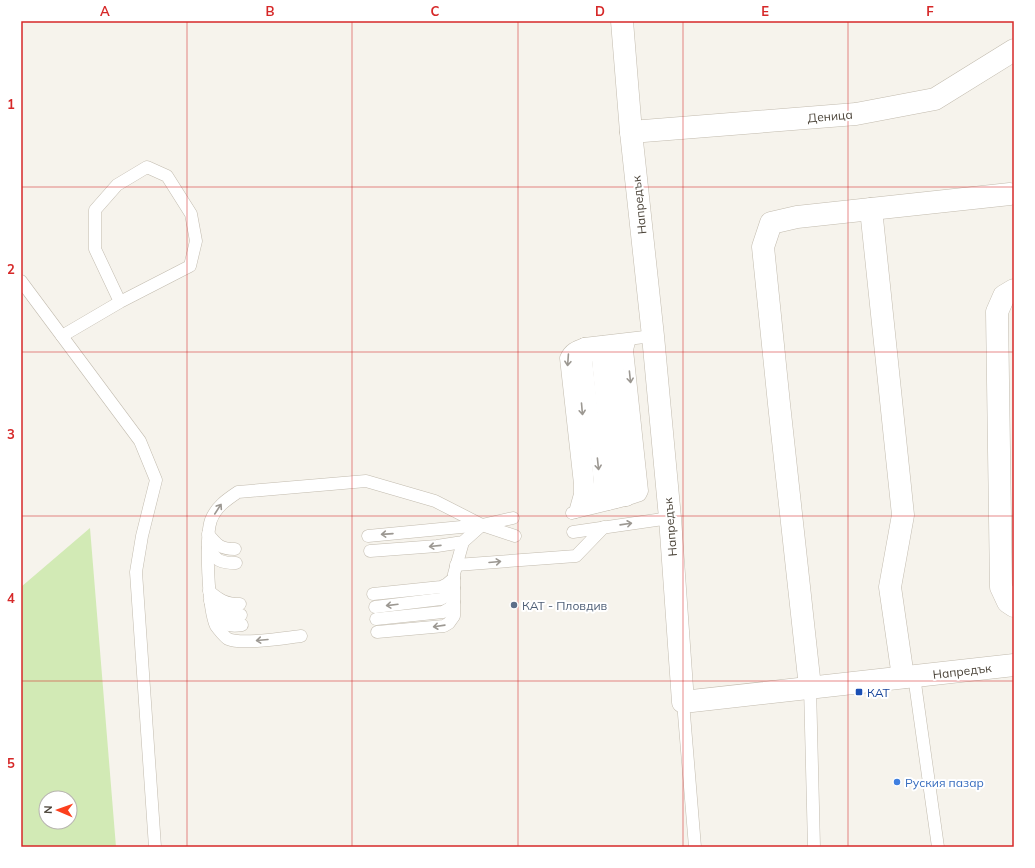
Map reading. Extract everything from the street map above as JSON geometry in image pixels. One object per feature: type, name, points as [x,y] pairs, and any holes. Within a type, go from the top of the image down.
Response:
[{"type":"street","name":"Напредък","points":[[622,21],[631,132],[653,336],[670,518],[683,702],[1014,665]]},
{"type":"street","name":"Деница","points":[[631,132],[856,114],[935,99],[1014,50]]},
{"type":"street","points":[[810,687],[763,247],[771,223],[797,217],[1010,194]]},
{"type":"street","points":[[871,209],[903,514],[890,587],[909,677]]},
{"type":"street","points":[[1014,290],[1004,296],[997,312],[1001,587],[1008,602],[1014,606]]},
{"type":"lane","points":[[62,336],[120,302],[190,266],[196,241],[191,214],[166,176],[148,167],[117,185],[95,210],[95,248],[120,302]]},
{"type":"lane","points":[[21,281],[140,441],[156,480],[142,536],[136,572],[155,847]]},
{"type":"lane","points":[[582,510],[566,358],[568,352],[574,348],[588,344],[653,336]]},
{"type":"lane","points":[[582,510],[640,495],[642,491],[627,350],[629,342],[618,340]]},
{"type":"lane","points":[[617,502],[620,482],[608,349],[618,340]]},
{"type":"lane","points":[[582,510],[599,495],[600,483],[586,353],[588,344]]},
{"type":"lane","points":[[301,636],[242,642],[228,639],[216,626],[210,596],[208,534],[211,519],[222,502],[238,492],[366,481],[435,501],[482,526],[515,536]]},
{"type":"lane","points":[[368,536],[482,526],[513,518]]},
{"type":"lane","points":[[573,532],[670,518]]},
{"type":"lane","points":[[370,551],[437,546],[463,542],[482,526]]},
{"type":"lane","points":[[456,565],[576,556],[604,527]]},
{"type":"lane","points":[[208,534],[216,544],[222,547],[235,548]]},
{"type":"lane","points":[[377,632],[444,626],[449,623],[454,616],[454,583],[456,565],[463,542]]},
{"type":"lane","points":[[208,548],[215,559],[221,562],[236,563]]},
{"type":"lane","points":[[373,594],[441,587],[454,583]]},
{"type":"lane","points":[[454,583],[447,596],[441,599],[375,613],[443,612],[450,608],[454,602]]},
{"type":"lane","points":[[210,596],[215,608],[223,613],[232,616],[241,615],[226,625],[220,622],[213,614]]},
{"type":"lane","points":[[909,677],[938,847]]},
{"type":"lane","points":[[810,687],[814,847]]},
{"type":"lane","points":[[683,702],[695,847]]},
{"type":"green space","points":[[90,528],[116,847],[21,847],[21,587]]},
{"type":"place","name":"КАТ - Пловдив","points":[[514,605]]},
{"type":"place","name":"КАТ","points":[[859,692]]},
{"type":"place","name":"Руския пазар","points":[[897,782]]}]
